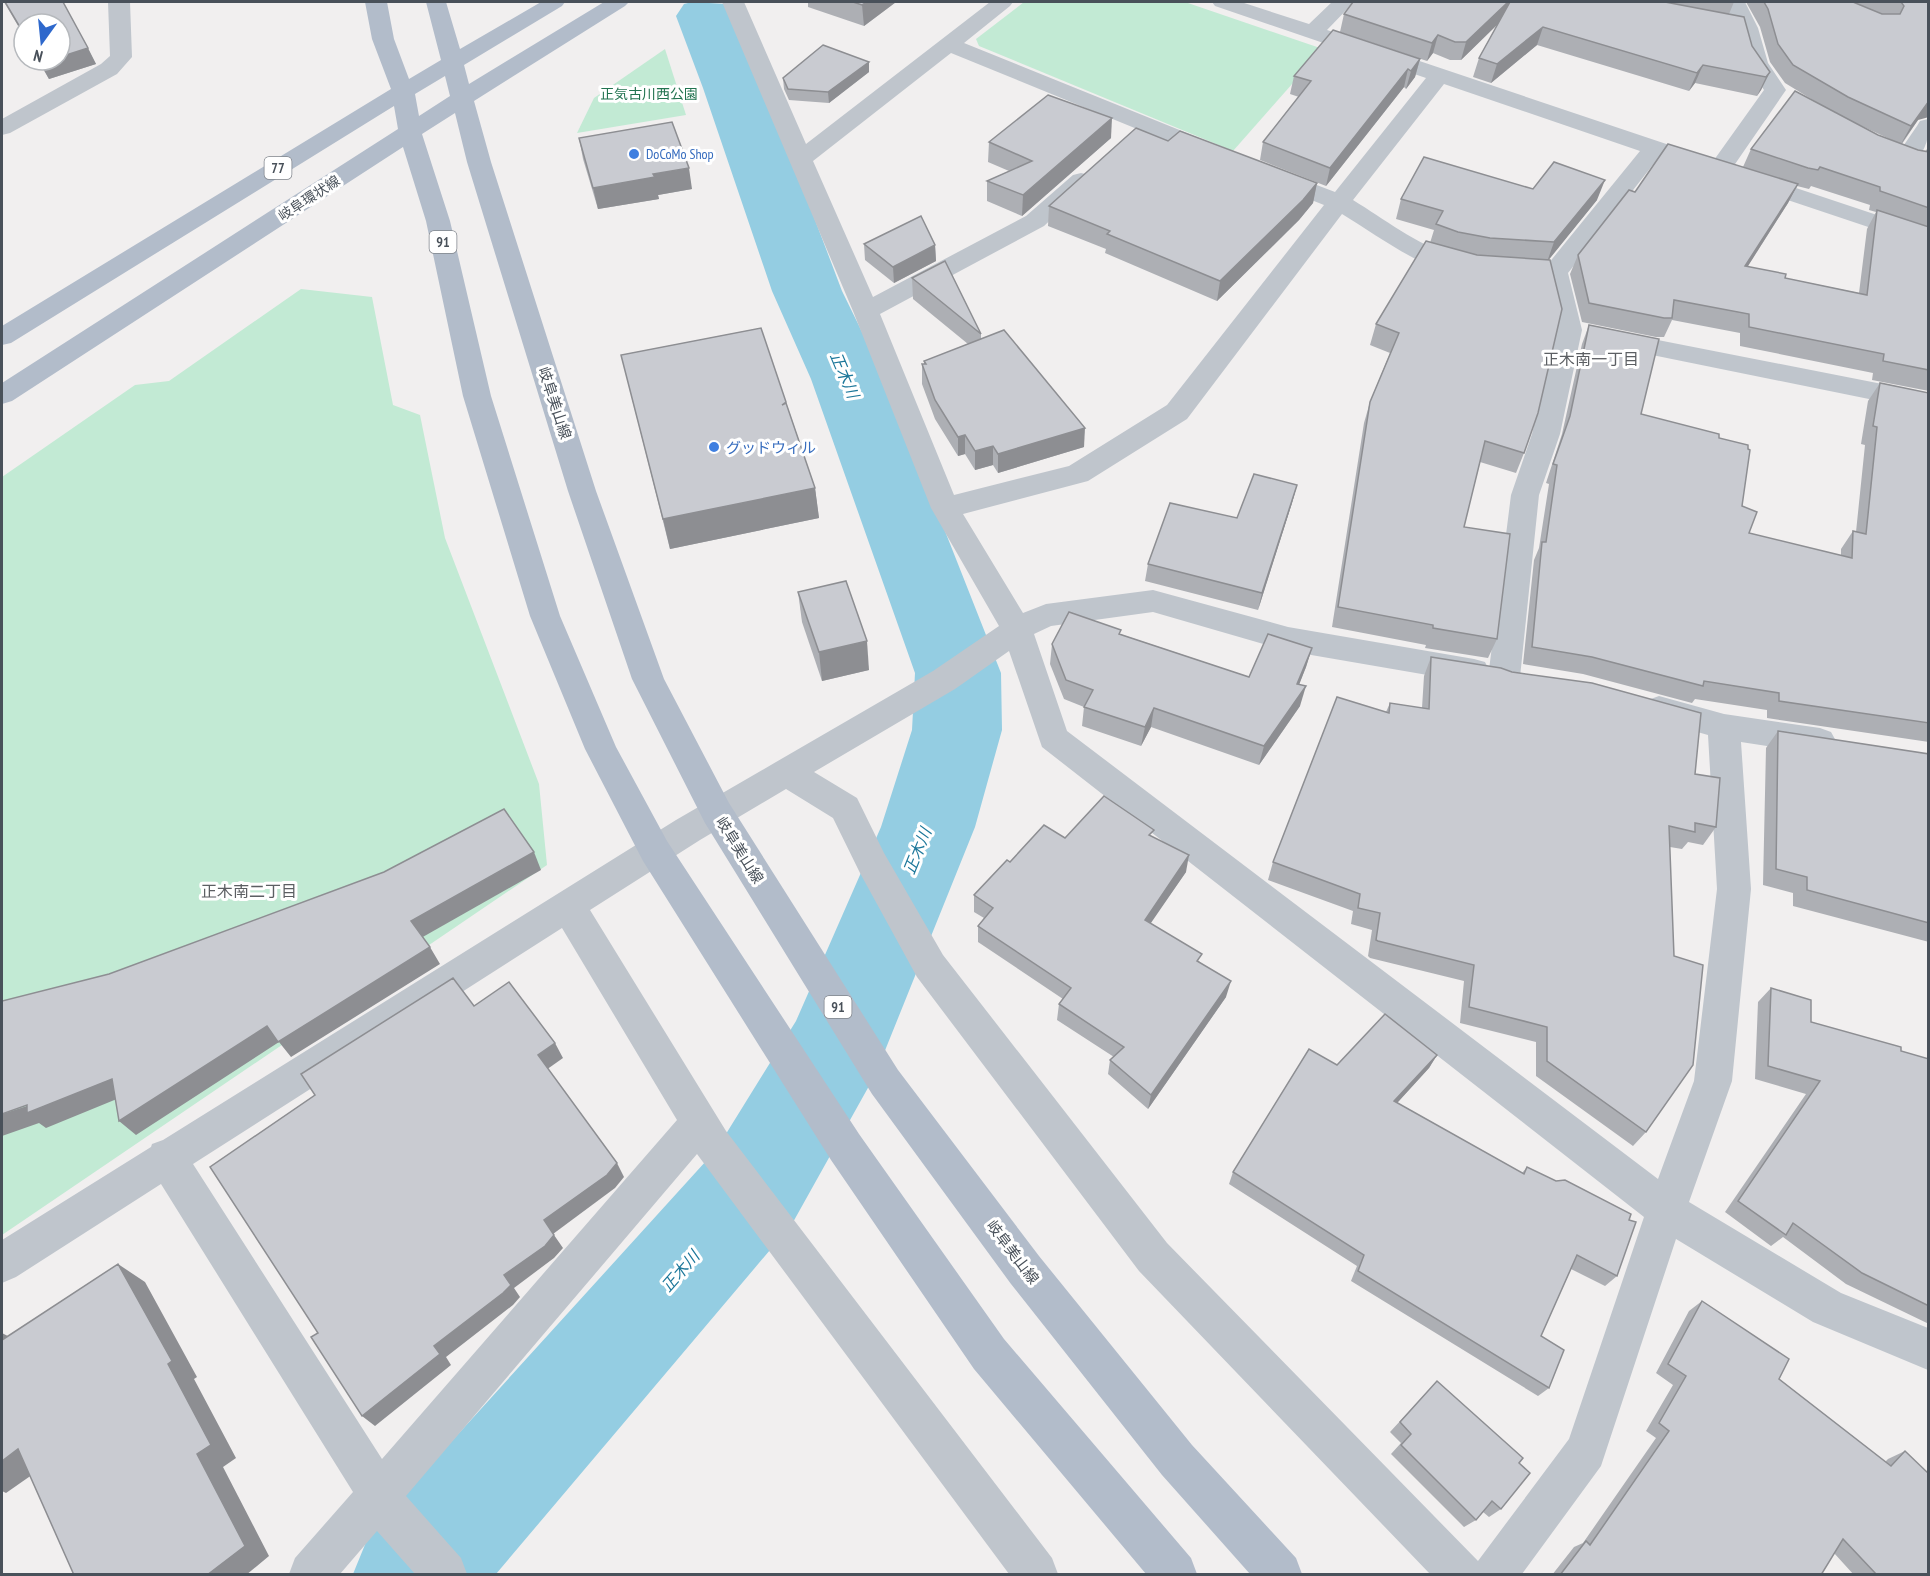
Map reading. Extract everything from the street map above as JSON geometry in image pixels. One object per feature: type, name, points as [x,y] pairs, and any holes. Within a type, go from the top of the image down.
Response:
[{"type":"main road","name":"91","points":[[376,2],[382,39],[403,90],[410,133],[438,221],[477,396],[545,616],[601,749],[655,851],[844,1148],[989,1354],[1174,1575]]},
{"type":"main road","name":"岐阜美山線","points":[[436,2],[479,162],[582,491],[648,679],[717,813],[885,1082],[1025,1269],[1177,1460],[1280,1575]]},
{"type":"main road","name":"77","points":[[2,337],[403,90],[555,2]]},
{"type":"main road","name":"岐阜環状線","points":[[2,395],[461,99],[618,2]]},
{"type":"street","points":[[2,128],[109,69],[121,57],[119,2]]},
{"type":"street","points":[[733,2],[866,311],[945,508],[1017,629],[1053,738],[1666,1210],[1827,1308],[1929,1349]]},
{"type":"street","points":[[801,159],[1003,2]]},
{"type":"street","points":[[1222,2],[1929,240]]},
{"type":"street","points":[[1313,32],[1344,2]]},
{"type":"street","points":[[1720,169],[1784,96],[1757,63],[1747,28],[1735,2]]},
{"type":"street","points":[[1724,25],[1747,28]]},
{"type":"street","points":[[948,44],[1134,132],[1246,165],[1339,202],[1420,251],[1444,262],[1468,267],[1556,272]]},
{"type":"street","points":[[945,508],[1078,474],[1177,412],[1440,75]]},
{"type":"street","points":[[1907,158],[1929,126]]},
{"type":"street","points":[[1556,272],[1654,148]]},
{"type":"street","points":[[866,311],[1035,221],[1101,162]]},
{"type":"street","points":[[1504,677],[1525,495],[1546,434],[1569,330],[1556,272]]},
{"type":"street","points":[[1569,330],[1929,402]]},
{"type":"street","points":[[2,1263],[166,1157],[655,851],[944,680],[1017,629],[1046,615],[1153,601],[1288,639],[1538,681]]},
{"type":"street","points":[[1637,703],[1724,727],[1849,746]]},
{"type":"street","points":[[1496,1575],[1586,1451],[1666,1210],[1713,1081],[1734,889],[1724,727]]},
{"type":"street","points":[[788,772],[845,808],[872,863],[930,966],[1153,1257],[1461,1575]]},
{"type":"street","points":[[568,906],[706,1133],[1036,1575]]},
{"type":"street","points":[[311,1575],[387,1507],[706,1133]]},
{"type":"street","points":[[166,1157],[387,1507],[445,1575]]},
{"type":"green space","points":[[1024,2],[1185,2],[1323,49],[1233,151],[979,46],[976,39]]},
{"type":"green space","name":"正気古川西公園","points":[[665,49],[686,115],[577,133],[594,98]]},
{"type":"green space","points":[[301,289],[372,297],[393,405],[420,415],[445,538],[539,784],[547,865],[2,1235],[2,477],[135,385],[169,381]]},
{"type":"building","points":[[5,2],[63,2],[68,12],[12,12]]},
{"type":"building","points":[[1353,2],[1508,2],[1466,42],[1455,42],[1438,35],[1432,43],[1344,14]]},
{"type":"building","points":[[1510,2],[1665,2],[1744,17],[1752,46],[1770,72],[1766,77],[1703,65],[1697,73],[1543,27],[1497,64],[1479,58]]},
{"type":"building","points":[[1764,2],[1853,2],[1882,14],[1900,14],[1904,6],[1901,2],[1929,2],[1929,101],[1911,126],[1848,97],[1793,65],[1778,44]]},
{"type":"building","points":[[72,19],[88,48],[72,53]]},
{"type":"building","points":[[1333,30],[1420,59],[1411,71],[1408,69],[1330,168],[1263,142],[1311,81],[1294,76]]},
{"type":"building","points":[[823,45],[869,62],[828,92],[788,89],[783,78]]},
{"type":"building","points":[[1795,91],[1878,135],[1929,152],[1929,208],[1880,191],[1880,187],[1820,167],[1818,170],[1808,168],[1751,149]]},
{"type":"building","points":[[1048,95],[1112,118],[1023,195],[987,181],[1032,161],[989,142]]},
{"type":"building","points":[[672,122],[689,168],[653,174],[655,177],[593,188],[579,138]]},
{"type":"building","points":[[1136,128],[1168,141],[1180,131],[1317,183],[1303,200],[1220,281],[1107,234],[1110,231],[1049,206]]},
{"type":"building","points":[[1668,144],[1798,184],[1745,266],[1786,274],[1785,278],[1867,295],[1877,210],[1929,227],[1929,370],[1883,361],[1884,354],[1749,327],[1749,314],[1674,300],[1672,318],[1664,318],[1589,303],[1578,255],[1629,190],[1635,192]]},
{"type":"building","points":[[1424,157],[1533,189],[1554,162],[1605,180],[1554,242],[1490,238],[1458,232],[1436,224],[1443,211],[1401,199]]},
{"type":"building","points":[[921,216],[935,245],[893,267],[864,244]]},
{"type":"building","points":[[1426,241],[1477,255],[1550,260],[1562,309],[1538,413],[1524,453],[1485,441],[1464,527],[1510,534],[1497,639],[1433,628],[1433,625],[1338,607],[1370,402],[1399,333],[1376,324]]},
{"type":"building","points":[[945,261],[981,334],[912,278]]},
{"type":"building","points":[[1589,325],[1659,339],[1641,414],[1719,434],[1719,438],[1748,445],[1750,450],[1742,506],[1757,512],[1749,533],[1852,558],[1853,531],[1866,534],[1877,427],[1873,426],[1880,383],[1929,393],[1929,723],[1779,701],[1779,693],[1704,681],[1703,686],[1592,657],[1532,647],[1542,542],[1546,542],[1557,465],[1553,464],[1570,416]]},
{"type":"building","name":"グッドウィル","points":[[761,328],[786,402],[782,405],[786,403],[815,488],[663,519],[621,355]]},
{"type":"building","points":[[1004,330],[1085,428],[998,454],[993,446],[975,451],[965,435],[958,437],[935,400],[922,364],[926,364],[924,361]]},
{"type":"building","points":[[1254,474],[1297,485],[1262,593],[1148,564],[1170,503],[1237,518]]},
{"type":"building","points":[[846,581],[867,641],[819,652],[798,592]]},
{"type":"building","points":[[1069,612],[1121,630],[1119,634],[1249,677],[1268,634],[1312,648],[1297,684],[1306,686],[1264,746],[1154,708],[1145,727],[1084,707],[1093,690],[1066,680],[1052,644]]},
{"type":"building","points":[[1431,657],[1501,668],[1512,672],[1592,683],[1701,713],[1695,774],[1720,778],[1716,827],[1695,823],[1695,832],[1669,826],[1674,956],[1703,965],[1693,1065],[1646,1132],[1547,1061],[1547,1027],[1469,1007],[1474,965],[1376,940],[1380,913],[1358,908],[1360,894],[1273,862],[1337,697],[1389,713],[1390,703],[1429,709]]},
{"type":"building","points":[[1778,731],[1929,754],[1929,923],[1807,890],[1807,877],[1776,869]]},
{"type":"building","points":[[1104,796],[1154,830],[1149,835],[1189,855],[1145,920],[1202,954],[1197,961],[1231,981],[1151,1095],[1110,1060],[1124,1047],[1059,1004],[1071,988],[978,926],[993,908],[974,895],[1007,860],[1010,862],[1044,825],[1065,838]]},
{"type":"building","points":[[504,809],[534,852],[411,921],[430,947],[278,1042],[267,1026],[119,1121],[112,1079],[27,1113],[27,1105],[2,1114],[2,1001],[109,974],[384,872]]},
{"type":"building","points":[[453,978],[474,1006],[509,982],[555,1043],[538,1055],[617,1163],[607,1175],[544,1220],[554,1235],[545,1246],[504,1275],[511,1285],[503,1293],[434,1346],[440,1354],[362,1416],[311,1337],[318,1333],[210,1167],[315,1095],[301,1074]]},
{"type":"building","points":[[1771,988],[1811,1000],[1811,1022],[1901,1047],[1901,1051],[1929,1059],[1929,1306],[1862,1273],[1793,1223],[1786,1235],[1738,1201],[1820,1081],[1768,1066]]},
{"type":"building","points":[[1385,1014],[1437,1055],[1394,1101],[1524,1174],[1527,1167],[1556,1181],[1565,1180],[1631,1214],[1629,1220],[1636,1222],[1617,1276],[1577,1255],[1541,1336],[1564,1350],[1549,1388],[1358,1271],[1364,1255],[1233,1172],[1309,1049],[1337,1065]]},
{"type":"building","points":[[118,1264],[172,1361],[168,1364],[211,1445],[197,1454],[245,1546],[207,1575],[74,1575],[18,1449],[2,1461],[2,1340]]},
{"type":"building","points":[[1702,1301],[1789,1359],[1779,1379],[1891,1466],[1905,1451],[1929,1474],[1929,1575],[1877,1575],[1843,1539],[1821,1575],[1560,1575],[1586,1541],[1590,1545],[1669,1431],[1659,1423],[1686,1376],[1668,1364]]},
{"type":"building","points":[[1437,1381],[1523,1458],[1519,1463],[1530,1473],[1501,1509],[1492,1501],[1476,1520],[1401,1445],[1411,1434],[1400,1422]]},
{"type":"waterway","name":"正木川","points":[[415,1574],[754,1187],[833,1053],[928,827],[957,730],[958,673],[848,379],[807,291],[734,88],[705,16]]},
{"type":"place","name":"DoCoMo Shop","points":[[634,154]]},
{"type":"place","name":"グッドウィル","points":[[714,447]]},
{"type":"district","name":"正木南一丁目","points":[[1591,359]]},
{"type":"district","name":"正木南二丁目","points":[[249,891]]}]
